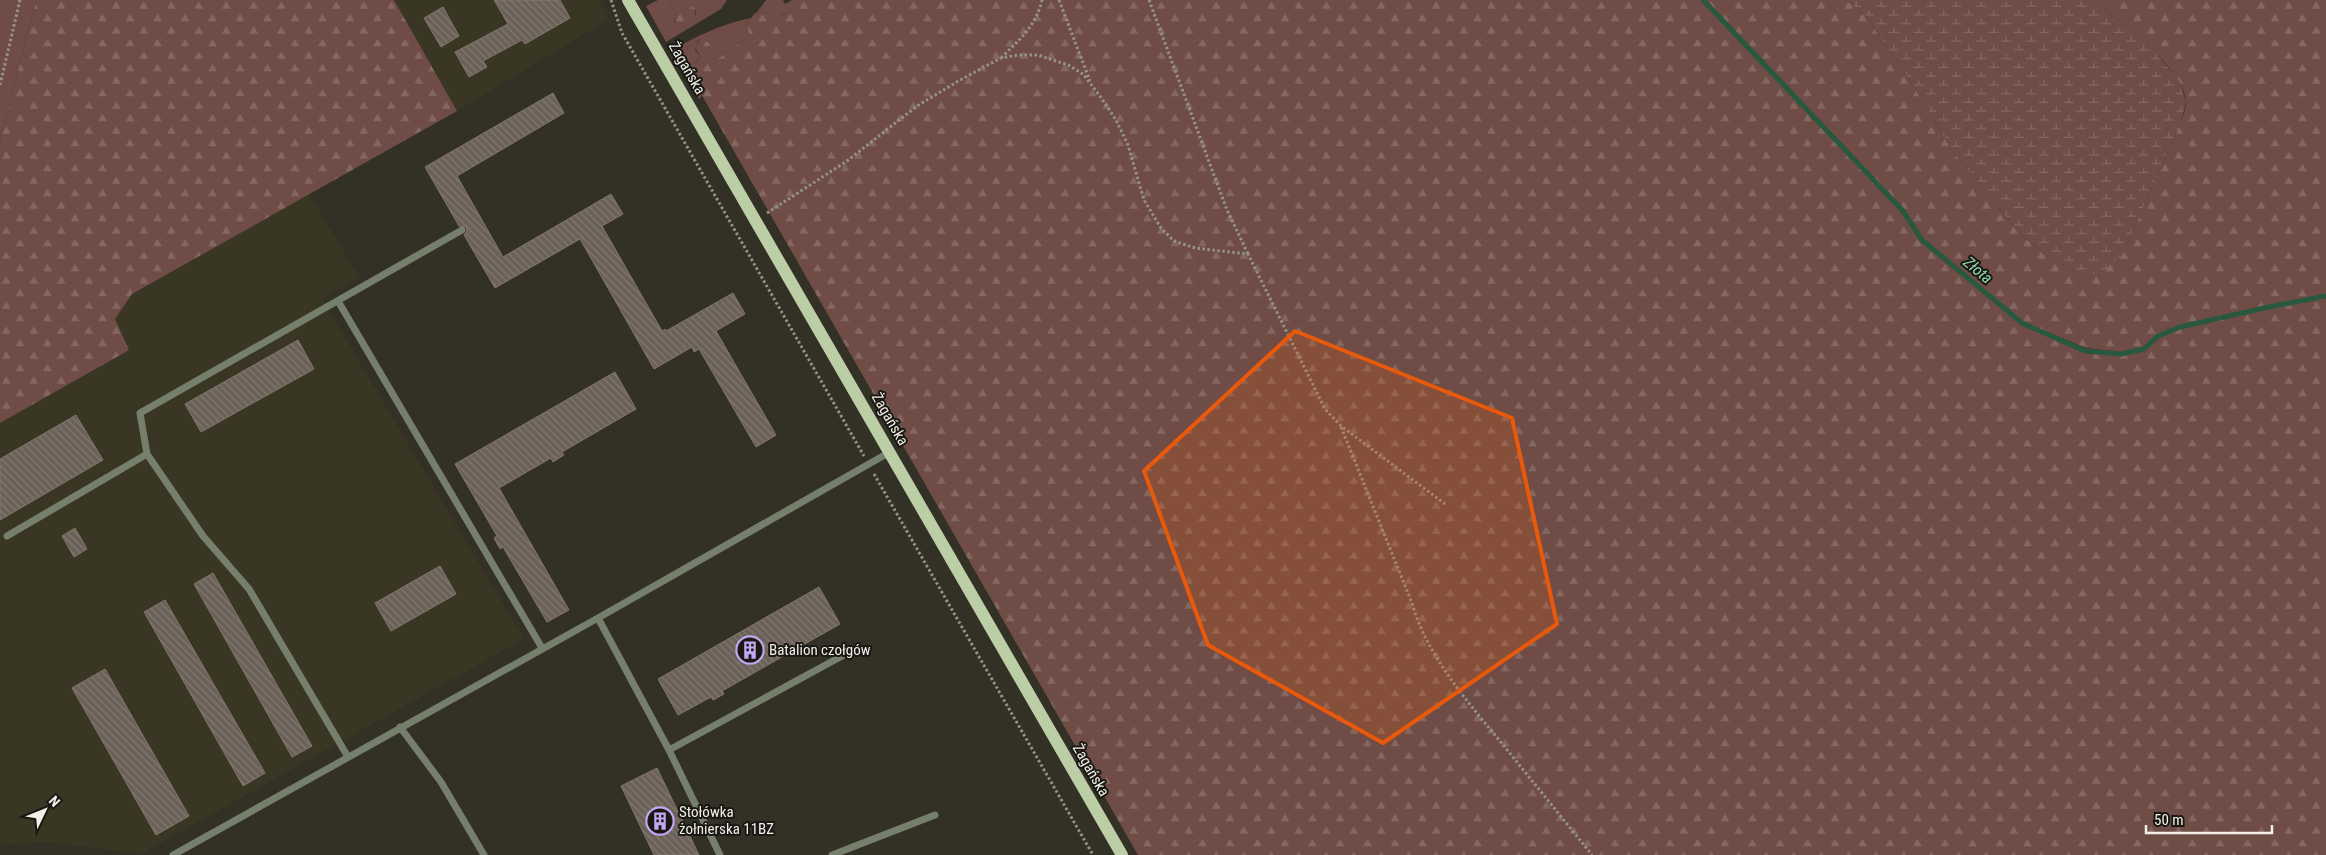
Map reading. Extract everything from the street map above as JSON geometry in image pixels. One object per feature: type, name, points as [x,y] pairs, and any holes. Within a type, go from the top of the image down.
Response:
[{"type":"main road","name":"Żagańska","points":[[628,0],[1122,855]]},
{"type":"lane","points":[[348,757],[249,589],[203,536],[147,454],[140,413],[462,230]]},
{"type":"lane","points":[[338,301],[542,648]]},
{"type":"lane","points":[[173,855],[598,618],[890,452]]},
{"type":"lane","points":[[7,536],[147,454]]},
{"type":"lane","points":[[598,618],[669,750],[720,855]]},
{"type":"lane","points":[[669,750],[853,650]]},
{"type":"lane","points":[[400,727],[441,782],[484,855]]},
{"type":"lane","points":[[832,855],[935,815]]},
{"type":"path","points":[[0,85],[20,0]]},
{"type":"path","points":[[611,0],[622,32],[1093,855]]},
{"type":"path","points":[[756,219],[799,194],[847,161],[917,106],[1001,58],[1024,36],[1038,17],[1042,0]]},
{"type":"path","points":[[1059,0],[1092,85]]},
{"type":"path","points":[[1149,0],[1226,210],[1325,409],[1341,426],[1445,504]]},
{"type":"path","points":[[1001,58],[1019,55],[1038,55],[1053,59],[1083,74],[1116,120],[1128,145],[1144,200],[1161,228],[1174,241],[1195,248],[1248,254]]},
{"type":"path","points":[[1341,426],[1412,603],[1418,624],[1435,656],[1480,717],[1592,855]]},
{"type":"highlighted area","points":[[1295,331],[1512,418],[1557,624],[1383,743],[1208,645],[1144,471]]},
{"type":"shaded area","points":[[394,0],[599,0],[609,19],[457,111]]},
{"type":"shaded area","points":[[309,194],[359,277],[322,299],[524,639],[141,854],[50,842],[0,845],[0,423],[128,350],[115,319],[132,294]]},
{"type":"green space","points":[[0,0],[36,0],[0,142]]},
{"type":"green space","points":[[36,0],[394,0],[457,111],[132,294],[115,319],[129,350],[0,423],[0,142]]},
{"type":"green space","points":[[658,0],[668,0],[677,15],[674,23],[696,19],[696,11],[686,3],[686,0],[727,0],[721,9],[666,42],[646,6]]},
{"type":"green space","points":[[668,0],[686,0],[686,3],[695,9],[696,19],[687,29],[681,31],[675,29],[677,15]]},
{"type":"green space","points":[[766,0],[783,0],[785,4],[792,0],[806,0],[785,14],[781,15],[771,12],[762,15],[757,12]]},
{"type":"green space","points":[[806,0],[1701,0],[1901,212],[1920,241],[2022,325],[2084,352],[2120,356],[2145,350],[2159,337],[2180,329],[2270,308],[2326,298],[2326,855],[1138,855],[692,78],[692,65],[701,57],[695,48],[700,38],[704,38],[709,43],[712,58],[716,60],[747,38],[749,34],[746,24],[755,13],[759,12],[763,15],[769,11],[784,15]]},
{"type":"green space","points":[[1706,0],[1846,0],[1865,15],[1915,88],[1952,150],[2021,235],[2047,255],[2085,278],[2123,253],[2181,122],[2186,104],[2184,91],[2176,76],[2164,62],[2134,33],[2094,0],[2326,0],[2326,295],[2266,306],[2181,326],[2157,335],[2144,347],[2121,352],[2086,348],[2023,322],[1923,239],[1905,210]]},
{"type":"green space","points":[[1846,0],[2094,0],[2147,43],[2179,80],[2186,102],[2181,122],[2123,253],[2105,270],[2085,278],[2047,255],[2021,235],[1952,150],[1915,88],[1865,15]]},
{"type":"green space","points":[[751,18],[746,24],[749,34],[747,38],[716,60],[712,58],[708,41],[701,38],[698,40],[695,50],[701,57],[692,66],[691,76],[702,96],[699,99],[671,51],[710,31]]},
{"type":"building","points":[[494,0],[560,0],[570,18],[525,44],[522,40],[483,61],[487,67],[469,77],[455,52],[508,24]]},
{"type":"building","points":[[443,7],[459,36],[441,47],[424,18]]},
{"type":"building","points":[[553,93],[564,113],[457,176],[503,257],[611,194],[623,214],[602,226],[662,331],[665,329],[666,331],[733,293],[745,314],[716,331],[776,435],[756,447],[699,349],[694,352],[692,347],[654,369],[580,239],[495,288],[464,235],[467,231],[466,227],[459,226],[425,167]]},
{"type":"building","points":[[298,340],[314,369],[201,432],[185,404]]},
{"type":"building","points":[[615,372],[636,409],[562,452],[564,455],[553,462],[551,458],[499,488],[569,610],[547,622],[503,547],[500,549],[494,538],[497,536],[455,464]]},
{"type":"building","points":[[76,415],[103,460],[0,520],[0,459]]},
{"type":"building","points":[[75,528],[87,549],[74,557],[62,536]]},
{"type":"building","points":[[440,566],[456,594],[391,631],[375,603]]},
{"type":"building","points":[[213,573],[312,746],[292,757],[194,584]]},
{"type":"building","name":"Batalion czołgów","points":[[819,587],[840,624],[722,691],[724,694],[713,700],[711,697],[678,715],[658,679]]},
{"type":"building","points":[[165,600],[265,773],[243,786],[144,612]]},
{"type":"building","points":[[105,669],[189,816],[156,835],[72,688]]},
{"type":"building","name":"Stołówka żołnierska 11BZ","points":[[657,768],[699,855],[654,855],[621,786]]},
{"type":"waterway","name":"Złota","points":[[1703,0],[1903,211],[1922,240],[2022,323],[2085,351],[2121,354],[2144,349],[2158,336],[2180,327],[2326,296]]},
{"type":"place","name":"Batalion czołgów","points":[[750,650]]},
{"type":"place","name":"Stołówka żołnierska 11BZ","points":[[660,821]]}]
